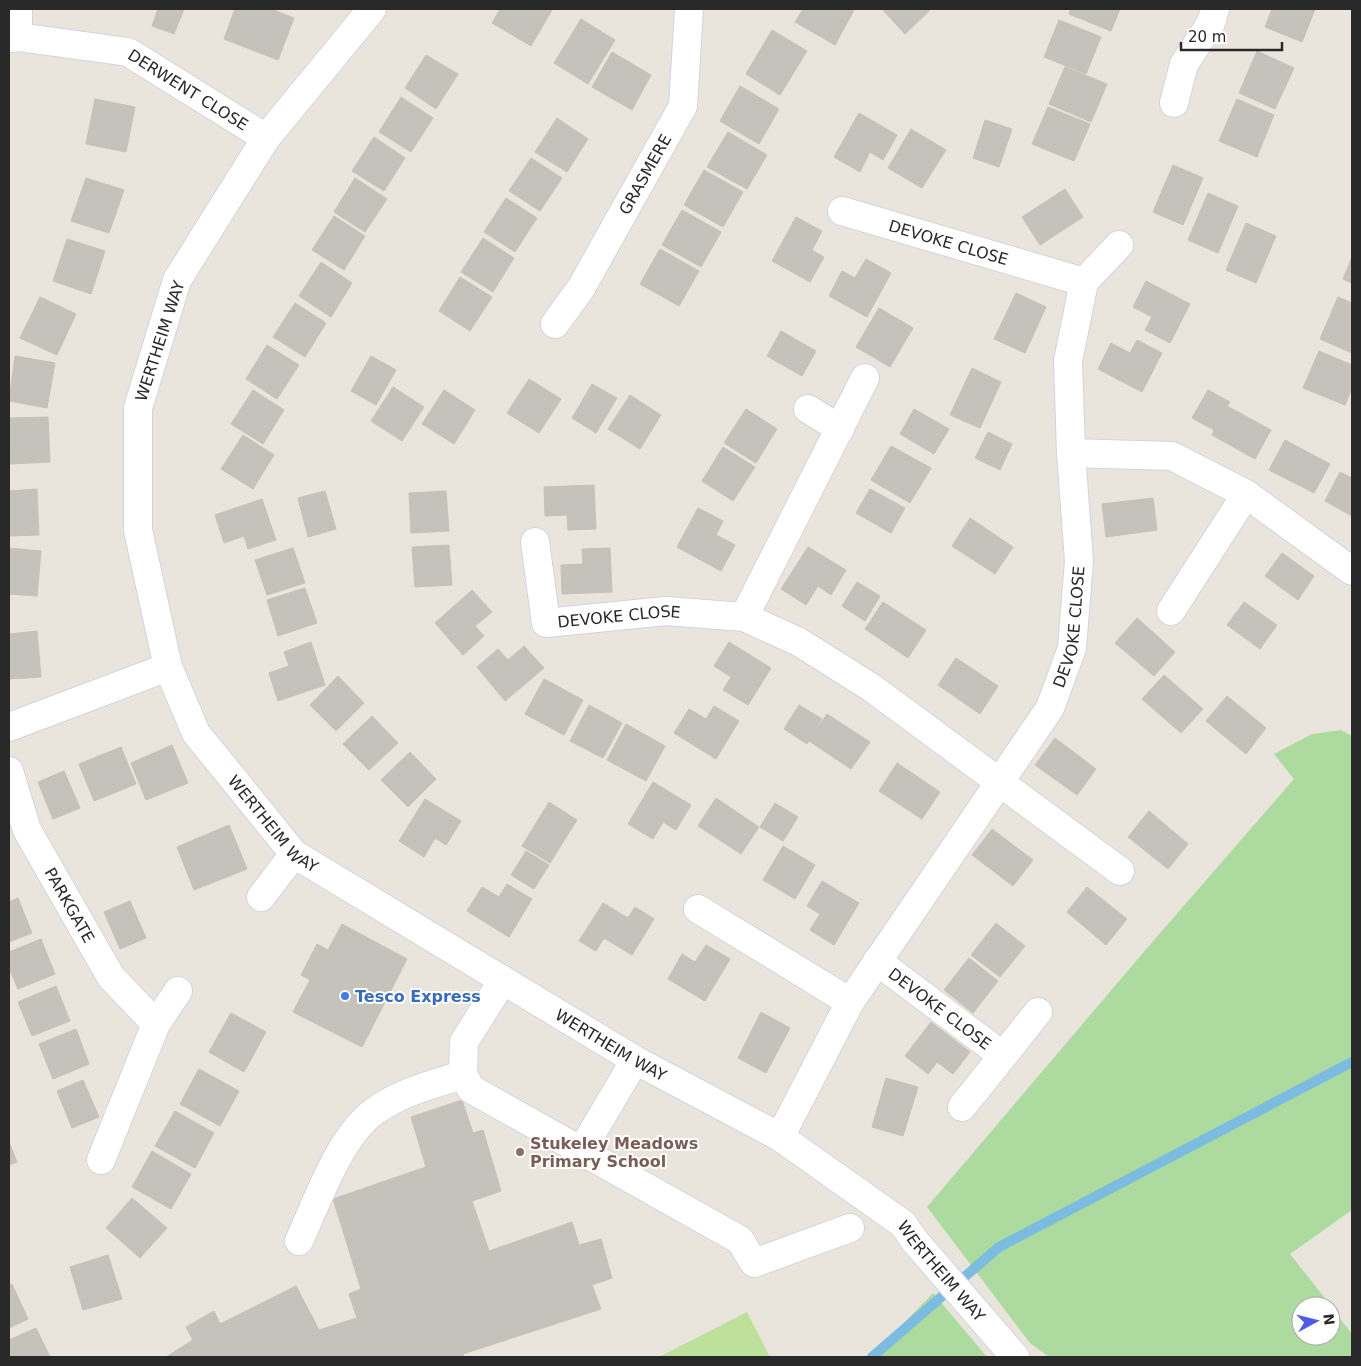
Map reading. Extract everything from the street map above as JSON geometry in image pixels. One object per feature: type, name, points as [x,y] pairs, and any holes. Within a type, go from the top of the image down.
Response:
[{"type":"street","name":"DERWENT CLOSE","points":[[18,9],[13,37],[128,52],[266,138]]},
{"type":"street","name":"WERTHEIM WAY","points":[[372,9],[266,138],[177,280],[138,408],[138,530],[168,666],[196,733],[294,854],[635,1060],[780,1137],[903,1224],[1015,1357]]},
{"type":"street","name":"GRASMERE","points":[[555,324],[581,288],[683,106],[689,9]]},
{"type":"street","points":[[1174,103],[1184,64],[1211,23],[1215,9]]},
{"type":"street","name":"DEVOKE CLOSE","points":[[780,1137],[850,1002],[1050,708],[1072,648],[1079,561],[1071,453],[1068,361],[1084,282],[842,211]]},
{"type":"street","points":[[1084,282],[1119,245]]},
{"type":"street","points":[[744,617],[866,378]]},
{"type":"street","points":[[808,410],[840,429]]},
{"type":"street","points":[[1071,453],[1172,456],[1246,494],[1352,570]]},
{"type":"street","points":[[1171,611],[1246,494]]},
{"type":"street","name":"DEVOKE CLOSE","points":[[535,542],[546,623],[666,611],[744,617],[799,642],[872,688],[1120,871]]},
{"type":"street","points":[[9,727],[168,666]]},
{"type":"street","name":"PARKGATE","points":[[9,771],[27,830],[111,977],[156,1024]]},
{"type":"street","points":[[262,897],[294,854]]},
{"type":"street","points":[[698,909],[850,1002]]},
{"type":"street","name":"DEVOKE CLOSE","points":[[877,961],[1003,1056]]},
{"type":"street","points":[[503,980],[464,1042],[462,1074],[471,1089],[740,1240],[754,1263],[850,1228]]},
{"type":"street","points":[[101,1160],[156,1024],[178,991]]},
{"type":"street","name":"DEVOKE CLOSE","points":[[962,1107],[1038,1012]]},
{"type":"street","points":[[582,1150],[635,1060]]},
{"type":"street","points":[[298,1241],[346,1141],[374,1111],[403,1095],[462,1074]]},
{"type":"green space","points":[[1341,730],[1352,736],[1352,1210],[1290,1254],[1323,1296],[1291,1296],[1291,1346],[1341,1346],[1341,1320],[1352,1334],[1352,1357],[1049,1357],[1030,1343],[927,1207],[1294,779],[1274,754],[1312,734]]},
{"type":"green space","points":[[933,1293],[987,1357],[871,1357]]},
{"type":"green space","points":[[747,1312],[770,1357],[659,1357]]},
{"type":"building","points":[[158,9],[184,9],[174,34],[152,26]]},
{"type":"building","points":[[235,9],[271,9],[294,18],[278,60],[224,39]]},
{"type":"building","points":[[500,9],[552,10],[531,46],[492,23]]},
{"type":"building","points":[[803,9],[854,10],[835,45],[795,22]]},
{"type":"building","points":[[882,9],[931,9],[905,34]]},
{"type":"building","points":[[1071,9],[1120,9],[1111,31],[1069,14]]},
{"type":"building","points":[[1272,9],[1315,9],[1302,42],[1265,27]]},
{"type":"building","points":[[581,19],[615,40],[588,84],[554,63]]},
{"type":"building","points":[[1059,20],[1101,37],[1086,74],[1044,57]]},
{"type":"building","points":[[772,30],[807,51],[780,95],[746,74]]},
{"type":"building","points":[[1257,51],[1294,68],[1275,109],[1239,93]]},
{"type":"building","points":[[612,52],[651,75],[632,110],[592,87]]},
{"type":"building","points":[[426,55],[458,74],[436,109],[405,88]]},
{"type":"building","points":[[1065,67],[1107,84],[1091,122],[1049,104]]},
{"type":"building","points":[[740,86],[779,109],[759,144],[720,121]]},
{"type":"building","points":[[401,97],[433,118],[411,152],[379,132]]},
{"type":"building","points":[[95,99],[135,107],[126,152],[86,144]]},
{"type":"building","points":[[1237,99],[1274,115],[1257,157],[1219,141]]},
{"type":"building","points":[[1048,107],[1090,124],[1074,161],[1032,144]]},
{"type":"building","points":[[859,113],[897,135],[883,160],[870,152],[860,172],[834,157]]},
{"type":"building","points":[[557,118],[588,139],[567,172],[535,152]]},
{"type":"building","points":[[985,120],[1012,129],[999,167],[973,158]]},
{"type":"building","points":[[911,129],[946,150],[922,188],[888,168]]},
{"type":"building","points":[[728,132],[767,155],[747,189],[707,167]]},
{"type":"building","points":[[374,137],[405,158],[384,191],[352,171]]},
{"type":"building","points":[[531,158],[562,178],[540,211],[509,191]]},
{"type":"building","points":[[1173,165],[1203,178],[1183,225],[1153,212]]},
{"type":"building","points":[[704,170],[743,192],[723,227],[684,205]]},
{"type":"building","points":[[86,178],[124,190],[109,233],[71,221]]},
{"type":"building","points":[[355,178],[387,199],[365,232],[334,212]]},
{"type":"building","points":[[1065,189],[1083,217],[1040,245],[1022,217]]},
{"type":"building","points":[[1208,193],[1238,206],[1218,253],[1188,240]]},
{"type":"building","points":[[506,198],[537,218],[515,252],[484,232]]},
{"type":"building","points":[[682,210],[721,232],[701,267],[662,245]]},
{"type":"building","points":[[334,216],[365,236],[344,270],[312,250]]},
{"type":"building","points":[[796,217],[822,231],[812,250],[824,257],[810,282],[772,261]]},
{"type":"building","points":[[1246,223],[1276,236],[1256,283],[1226,270]]},
{"type":"building","points":[[483,238],[514,258],[493,292],[461,272]]},
{"type":"building","points":[[67,239],[105,251],[91,294],[53,281]]},
{"type":"building","points":[[660,249],[699,271],[679,306],[640,284]]},
{"type":"building","points":[[1352,257],[1352,283],[1343,279]]},
{"type":"building","points":[[866,259],[891,273],[867,317],[829,296],[842,271],[855,278]]},
{"type":"building","points":[[321,262],[352,283],[331,317],[299,296]]},
{"type":"building","points":[[460,277],[492,297],[470,331],[439,311]]},
{"type":"building","points":[[1146,281],[1190,304],[1170,343],[1145,330],[1152,317],[1133,307]]},
{"type":"building","points":[[1016,293],[1046,307],[1025,353],[994,339]]},
{"type":"building","points":[[40,297],[76,314],[57,355],[20,338]]},
{"type":"building","points":[[1338,297],[1352,303],[1352,353],[1320,339]]},
{"type":"building","points":[[295,303],[326,323],[305,357],[273,337]]},
{"type":"building","points":[[879,308],[913,328],[890,367],[856,347]]},
{"type":"building","points":[[781,331],[816,351],[802,376],[767,356]]},
{"type":"building","points":[[1137,340],[1162,353],[1142,392],[1098,369],[1111,343],[1130,353]]},
{"type":"building","points":[[267,345],[299,365],[277,399],[246,379]]},
{"type":"building","points":[[1319,351],[1352,365],[1352,388],[1345,405],[1303,388]]},
{"type":"building","points":[[15,356],[55,363],[47,408],[9,401]]},
{"type":"building","points":[[371,356],[396,370],[376,405],[351,391]]},
{"type":"building","points":[[972,368],[1001,382],[980,428],[950,415]]},
{"type":"building","points":[[529,379],[561,399],[539,433],[507,413]]},
{"type":"building","points":[[592,384],[617,398],[596,433],[572,418]]},
{"type":"building","points":[[393,387],[424,407],[402,441],[371,421]]},
{"type":"building","points":[[253,390],[284,410],[263,444],[231,424]]},
{"type":"building","points":[[444,390],[475,410],[454,444],[422,424]]},
{"type":"building","points":[[1208,390],[1230,402],[1227,406],[1271,430],[1255,459],[1212,435],[1214,430],[1192,418]]},
{"type":"building","points":[[630,395],[661,415],[640,449],[608,429]]},
{"type":"building","points":[[746,409],[777,429],[756,463],[724,443]]},
{"type":"building","points":[[914,409],[949,429],[934,454],[900,434]]},
{"type":"building","points":[[48,417],[50,462],[10,464],[9,418]]},
{"type":"building","points":[[988,432],[1012,444],[1000,470],[975,458]]},
{"type":"building","points":[[243,435],[274,455],[253,489],[221,469]]},
{"type":"building","points":[[1285,440],[1330,464],[1314,493],[1269,470]]},
{"type":"building","points":[[891,446],[931,468],[910,503],[871,480]]},
{"type":"building","points":[[723,447],[755,467],[733,501],[702,481]]},
{"type":"building","points":[[1340,472],[1352,478],[1352,516],[1325,501]]},
{"type":"building","points":[[594,485],[596,529],[568,530],[567,515],[545,516],[544,487]]},
{"type":"building","points":[[37,489],[39,535],[9,536],[9,491]]},
{"type":"building","points":[[870,489],[905,508],[891,533],[856,513]]},
{"type":"building","points":[[325,491],[336,529],[308,537],[298,498]]},
{"type":"building","points":[[446,491],[449,531],[411,533],[409,493]]},
{"type":"building","points":[[1153,498],[1157,530],[1106,537],[1102,504]]},
{"type":"building","points":[[262,499],[276,540],[248,549],[244,536],[224,543],[215,515]]},
{"type":"building","points":[[698,508],[723,521],[716,535],[735,545],[721,571],[677,547]]},
{"type":"building","points":[[970,518],[1013,547],[995,574],[952,546]]},
{"type":"building","points":[[449,545],[452,585],[415,587],[412,547]]},
{"type":"building","points":[[808,547],[846,570],[831,595],[818,586],[806,605],[781,589]]},
{"type":"building","points":[[9,548],[41,551],[37,596],[9,594]]},
{"type":"building","points":[[293,548],[305,583],[267,595],[255,560]]},
{"type":"building","points":[[610,548],[612,592],[562,594],[561,565],[583,564],[582,549]]},
{"type":"building","points":[[1282,553],[1314,576],[1298,600],[1265,576]]},
{"type":"building","points":[[857,582],[880,596],[865,621],[842,606]]},
{"type":"building","points":[[305,588],[317,623],[278,636],[267,600]]},
{"type":"building","points":[[472,590],[492,612],[475,626],[484,636],[463,655],[435,623]]},
{"type":"building","points":[[883,602],[926,630],[908,658],[865,629]]},
{"type":"building","points":[[1244,602],[1277,625],[1260,649],[1227,625]]},
{"type":"building","points":[[1137,618],[1175,652],[1154,676],[1115,643]]},
{"type":"building","points":[[37,631],[41,677],[9,679],[9,634]]},
{"type":"building","points":[[311,642],[325,685],[278,701],[269,673],[289,666],[284,652]]},
{"type":"building","points":[[729,642],[771,668],[748,705],[723,690],[731,677],[714,666]]},
{"type":"building","points":[[524,646],[544,668],[505,701],[477,667],[498,649],[508,660]]},
{"type":"building","points":[[956,658],[998,686],[980,714],[938,685]]},
{"type":"building","points":[[1164,675],[1203,709],[1181,733],[1142,699]]},
{"type":"building","points":[[338,676],[364,703],[336,731],[310,705]]},
{"type":"building","points":[[544,679],[583,700],[564,735],[525,714]]},
{"type":"building","points":[[1227,696],[1266,728],[1246,754],[1206,721]]},
{"type":"building","points":[[589,705],[622,723],[603,758],[570,741]]},
{"type":"building","points":[[799,705],[822,719],[807,744],[784,729]]},
{"type":"building","points":[[714,706],[739,721],[716,759],[674,733],[689,709],[706,719]]},
{"type":"building","points":[[827,714],[870,742],[851,769],[809,741]]},
{"type":"building","points":[[372,716],[398,743],[369,770],[343,744]]},
{"type":"building","points":[[626,724],[665,746],[646,781],[607,760]]},
{"type":"building","points":[[1055,738],[1096,769],[1077,795],[1035,765]]},
{"type":"building","points":[[172,745],[188,783],[146,800],[131,763]]},
{"type":"building","points":[[121,747],[136,784],[94,801],[79,764]]},
{"type":"building","points":[[410,752],[436,779],[408,807],[381,780]]},
{"type":"building","points":[[897,763],[940,792],[922,819],[879,791]]},
{"type":"building","points":[[64,771],[80,808],[53,819],[38,782]]},
{"type":"building","points":[[653,782],[691,805],[676,830],[663,822],[653,839],[628,824]]},
{"type":"building","points":[[716,798],[759,827],[741,854],[698,826]]},
{"type":"building","points":[[425,799],[461,821],[446,845],[435,838],[424,857],[399,841]]},
{"type":"building","points":[[549,802],[577,820],[550,863],[522,846]]},
{"type":"building","points":[[775,803],[798,817],[783,841],[760,827]]},
{"type":"building","points":[[1149,811],[1188,844],[1168,869],[1128,837]]},
{"type":"building","points":[[229,825],[247,869],[194,890],[177,847]]},
{"type":"building","points":[[992,829],[1033,860],[1013,886],[972,855]]},
{"type":"building","points":[[783,846],[815,865],[795,899],[763,880]]},
{"type":"building","points":[[526,851],[549,865],[534,889],[511,875]]},
{"type":"building","points":[[822,881],[859,903],[834,945],[810,930],[820,914],[807,906]]},
{"type":"building","points":[[507,884],[532,899],[509,937],[467,911],[482,887],[499,897]]},
{"type":"building","points":[[1087,887],[1127,919],[1106,945],[1067,912]]},
{"type":"building","points":[[18,898],[32,933],[9,942],[9,902]]},
{"type":"building","points":[[130,901],[146,938],[120,949],[104,912]]},
{"type":"building","points":[[603,903],[628,918],[635,907],[654,919],[632,955],[604,938],[596,951],[579,941]]},
{"type":"building","points":[[996,923],[1025,946],[1000,977],[971,955]]},
{"type":"building","name":"Tesco Express","points":[[342,924],[407,959],[362,1047],[293,1012],[310,980],[301,975],[317,944],[328,950]]},
{"type":"building","points":[[41,939],[55,974],[18,989],[9,968],[9,952]]},
{"type":"building","points":[[706,945],[730,959],[705,1001],[668,979],[682,954],[695,962]]},
{"type":"building","points":[[969,958],[998,981],[973,1013],[944,990]]},
{"type":"building","points":[[56,986],[70,1021],[32,1036],[18,1002]]},
{"type":"building","points":[[761,1012],[790,1028],[766,1073],[738,1058]]},
{"type":"building","points":[[231,1013],[266,1032],[244,1072],[209,1052]]},
{"type":"building","points":[[931,1022],[970,1052],[953,1074],[937,1062],[928,1074],[905,1056]]},
{"type":"building","points":[[76,1029],[89,1064],[53,1079],[39,1044]]},
{"type":"building","points":[[199,1069],[239,1091],[220,1126],[180,1104]]},
{"type":"building","points":[[886,1078],[918,1087],[903,1136],[872,1127]]},
{"type":"building","points":[[83,1080],[99,1117],[72,1128],[57,1091]]},
{"type":"building","points":[[462,1100],[473,1133],[483,1130],[501,1191],[472,1201],[489,1251],[572,1222],[579,1245],[601,1239],[612,1278],[592,1285],[601,1309],[463,1354],[464,1357],[166,1357],[193,1340],[186,1327],[214,1311],[220,1324],[296,1286],[319,1330],[357,1318],[349,1294],[361,1289],[333,1199],[426,1167],[411,1117]]},
{"type":"building","points":[[175,1111],[214,1133],[195,1168],[155,1146]]},
{"type":"building","points":[[9,1142],[17,1162],[9,1165]]},
{"type":"building","points":[[152,1151],[191,1174],[171,1209],[132,1187]]},
{"type":"building","points":[[132,1198],[167,1228],[140,1258],[106,1228]]},
{"type":"building","points":[[108,1255],[122,1299],[83,1310],[70,1267]]},
{"type":"building","points":[[12,1284],[28,1319],[9,1328],[9,1286]]},
{"type":"building","points":[[36,1328],[50,1357],[9,1357],[9,1340]]},
{"type":"waterway","points":[[872,1357],[999,1247],[1352,1062]]},
{"type":"place","name":"Tesco Express","points":[[345,996]]},
{"type":"place","name":"Stukeley Meadows Primary School","points":[[520,1152]]}]
